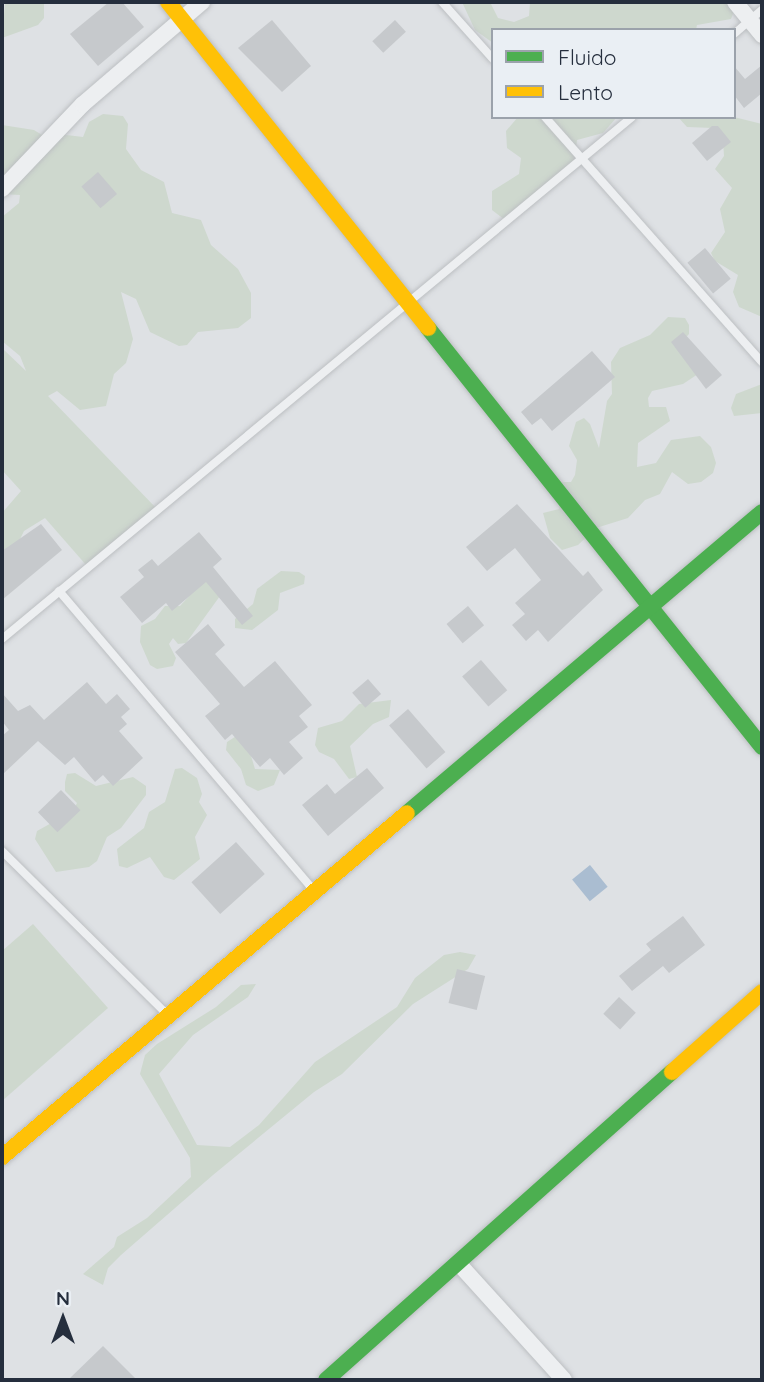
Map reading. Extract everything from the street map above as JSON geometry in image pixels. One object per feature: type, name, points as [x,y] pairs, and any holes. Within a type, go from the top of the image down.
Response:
[{"type":"street","points":[[168,2],[762,747]]},
{"type":"street","points":[[2,189],[83,104],[202,2]]},
{"type":"street","points":[[735,2],[756,15],[762,35]]},
{"type":"street","points":[[2,1157],[762,512]]},
{"type":"street","points":[[326,1380],[762,992]]},
{"type":"street","points":[[459,1264],[564,1380]]},
{"type":"lane","points":[[442,2],[491,57]]},
{"type":"lane","points":[[736,32],[756,15]]},
{"type":"lane","points":[[547,119],[762,362]]},
{"type":"lane","points":[[2,639],[630,119]]},
{"type":"lane","points":[[59,592],[315,891]]},
{"type":"lane","points":[[2,851],[169,1015]]},
{"type":"shaded area","points":[[44,2],[44,18],[38,25],[2,38],[5,3]]},
{"type":"shaded area","points":[[462,2],[490,2],[498,18],[514,22],[529,16],[530,2],[731,2],[734,11],[731,19],[697,25],[696,28],[491,28],[491,42],[475,30]]},
{"type":"shaded area","points":[[103,114],[123,116],[128,124],[126,149],[141,170],[164,182],[172,213],[201,220],[211,245],[238,269],[251,293],[251,318],[238,328],[198,332],[187,345],[179,346],[150,332],[136,299],[121,292],[133,339],[126,363],[114,374],[106,406],[80,410],[57,391],[48,396],[157,509],[87,566],[45,518],[24,531],[17,545],[2,555],[2,513],[21,491],[2,470],[2,348],[26,371],[20,356],[2,341],[2,217],[19,203],[20,195],[2,194],[2,125],[34,130],[42,135],[41,141],[58,134],[83,137],[89,122]]},
{"type":"shaded area","points":[[736,118],[762,124],[762,317],[739,307],[733,292],[738,275],[715,261],[711,253],[725,232],[720,209],[732,188],[715,169],[724,156],[723,141],[713,128],[687,127],[680,119]]},
{"type":"shaded area","points":[[516,119],[615,119],[603,133],[577,140],[573,171],[505,220],[492,210],[492,191],[519,174],[521,158],[507,148],[506,131]]},
{"type":"shaded area","points":[[668,317],[685,318],[689,325],[689,334],[678,346],[698,374],[683,384],[652,391],[648,398],[649,407],[666,407],[670,421],[638,443],[637,467],[656,463],[671,440],[700,436],[711,447],[716,463],[713,473],[701,482],[688,484],[672,472],[660,494],[645,500],[628,518],[596,528],[578,545],[562,550],[550,538],[543,513],[559,509],[562,482],[571,482],[575,475],[577,460],[569,446],[576,422],[584,418],[590,424],[599,448],[607,401],[612,394],[611,362],[620,348],[650,335]]},
{"type":"shaded area","points":[[762,384],[762,413],[734,416],[731,408],[736,394]]},
{"type":"shaded area","points":[[281,571],[299,572],[305,576],[304,584],[280,593],[278,610],[252,630],[235,628],[235,619],[253,604],[257,589]]},
{"type":"shaded area","points":[[205,579],[220,596],[186,643],[178,644],[173,638],[169,644],[176,658],[173,666],[157,669],[150,665],[140,642],[141,626],[155,619],[165,606],[180,606]]},
{"type":"shaded area","points":[[391,700],[389,717],[373,724],[350,746],[357,777],[349,779],[334,759],[319,752],[315,745],[318,728],[342,721],[359,704]]},
{"type":"shaded area","points":[[255,724],[248,746],[255,769],[280,770],[274,785],[258,791],[246,785],[241,769],[226,750],[227,742]]},
{"type":"shaded area","points":[[182,768],[197,778],[202,794],[199,802],[207,815],[195,837],[200,859],[174,880],[164,877],[150,857],[127,868],[119,866],[117,849],[144,828],[149,812],[165,802],[175,769]]},
{"type":"shaded area","points":[[75,773],[96,786],[133,777],[146,786],[146,795],[121,828],[107,837],[97,861],[89,867],[56,872],[35,839],[37,831],[73,811],[77,803],[65,791],[65,782],[67,774]]},
{"type":"shaded area","points":[[33,924],[108,1008],[2,1101],[2,951]]},
{"type":"shaded area","points":[[460,952],[476,955],[468,969],[413,1004],[342,1074],[314,1092],[213,1175],[108,1268],[103,1285],[83,1274],[114,1247],[117,1237],[147,1218],[191,1177],[190,1158],[140,1074],[145,1055],[157,1044],[216,1007],[241,985],[256,984],[248,997],[193,1035],[159,1074],[197,1145],[230,1147],[259,1125],[315,1062],[397,1007],[415,978],[444,955]]},
{"type":"water","points":[[590,865],[608,887],[590,901],[572,879]]},
{"type":"building","points":[[109,2],[122,2],[144,27],[98,66],[70,34]]},
{"type":"building","points":[[272,20],[311,66],[282,92],[238,48]]},
{"type":"building","points":[[395,20],[406,32],[383,53],[372,41]]},
{"type":"building","points":[[762,65],[762,93],[744,108],[736,98],[736,68],[745,79]]},
{"type":"building","points":[[712,126],[718,126],[731,142],[707,161],[692,143]]},
{"type":"building","points":[[98,172],[117,194],[100,208],[81,186]]},
{"type":"building","points":[[705,248],[731,279],[713,293],[687,263]]},
{"type":"building","points":[[683,332],[722,375],[706,389],[671,342]]},
{"type":"building","points":[[592,351],[615,377],[552,431],[541,418],[532,425],[521,412]]},
{"type":"building","points":[[517,504],[583,576],[588,571],[603,590],[548,642],[538,630],[526,641],[512,625],[525,614],[515,603],[541,580],[515,548],[487,571],[466,547]]},
{"type":"building","points":[[41,524],[62,550],[2,600],[2,551]]},
{"type":"building","points":[[199,532],[222,559],[213,567],[253,616],[242,625],[206,582],[172,611],[166,603],[142,623],[120,597],[144,577],[138,570],[152,559],[158,566]]},
{"type":"building","points":[[468,606],[484,625],[463,643],[447,624]]},
{"type":"building","points":[[208,624],[225,645],[215,654],[244,687],[275,661],[312,705],[299,716],[308,727],[289,742],[303,758],[284,775],[270,758],[260,767],[232,734],[225,740],[205,716],[220,704],[175,652]]},
{"type":"building","points":[[481,660],[507,690],[488,707],[462,676]]},
{"type":"building","points":[[368,679],[381,694],[365,708],[352,693]]},
{"type":"building","points":[[87,682],[106,704],[117,694],[130,709],[121,717],[127,724],[119,731],[143,758],[113,786],[103,775],[95,782],[74,757],[65,765],[38,741],[2,775],[2,736],[9,730],[2,721],[2,693],[18,711],[30,705],[44,720]]},
{"type":"building","points":[[408,709],[445,752],[427,768],[389,725]]},
{"type":"building","points":[[367,768],[384,788],[328,836],[302,805],[327,784],[335,794]]},
{"type":"building","points":[[61,790],[80,810],[57,832],[38,812]]},
{"type":"building","points":[[236,842],[265,874],[220,914],[191,882]]},
{"type":"building","points":[[683,916],[705,945],[669,973],[663,966],[632,991],[619,976],[651,950],[646,944]]},
{"type":"building","points":[[457,969],[485,976],[477,1010],[449,1003]]},
{"type":"building","points":[[619,997],[636,1013],[620,1030],[603,1014]]},
{"type":"building","points":[[103,1346],[137,1380],[68,1380]]},
{"type":"traffic: fast","points":[[428,328],[762,747]]},
{"type":"traffic: fast","points":[[407,813],[762,512]]},
{"type":"traffic: fast","points":[[326,1380],[672,1072]]},
{"type":"traffic: slow","points":[[168,2],[428,328]]},
{"type":"traffic: slow","points":[[2,1157],[407,813]]},
{"type":"traffic: slow","points":[[672,1072],[762,992]]}]
